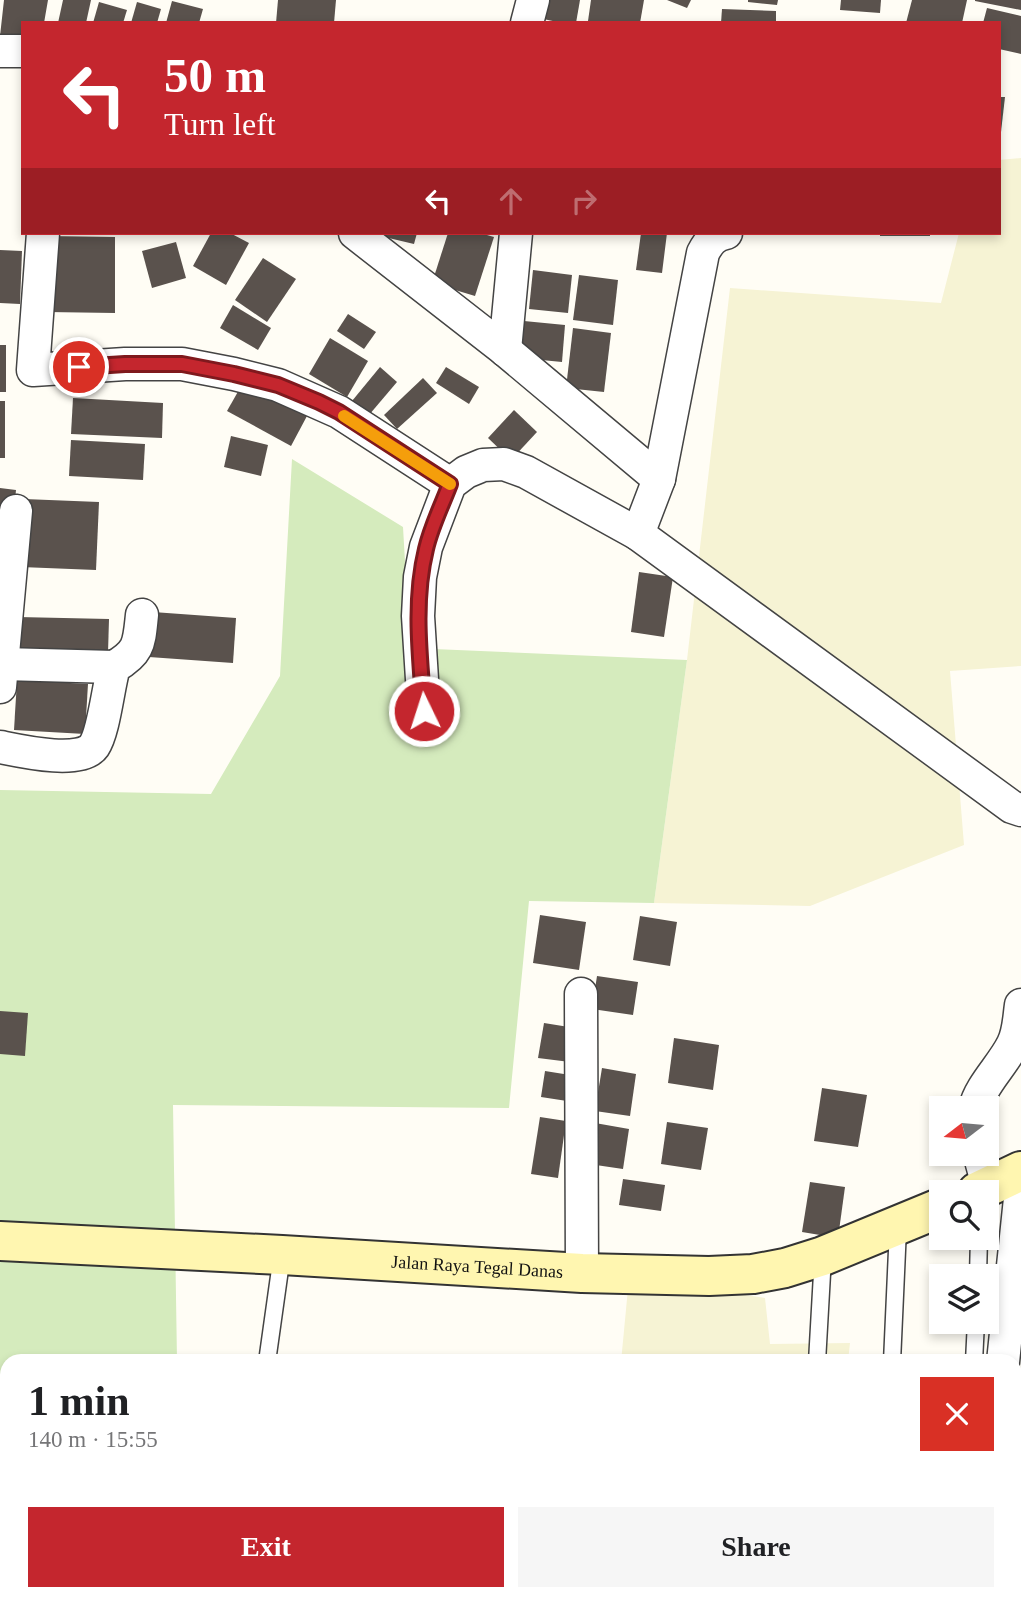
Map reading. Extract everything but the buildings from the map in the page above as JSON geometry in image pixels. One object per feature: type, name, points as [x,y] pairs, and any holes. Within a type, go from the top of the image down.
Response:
[{"type":"street","points":[[528,21],[533,0]]},
{"type":"street","points":[[0,51],[21,51]]},
{"type":"street","points":[[43,235],[33,370],[125,364],[182,364],[278,385],[339,412],[450,484]]},
{"type":"street","points":[[358,235],[505,350],[648,509],[1018,814]]},
{"type":"street","points":[[505,350],[516,235]]},
{"type":"street","points":[[648,509],[703,253],[718,235]]},
{"type":"street","points":[[424,711],[418,617],[420,577],[426,547],[450,484],[466,472],[483,466],[504,464],[648,509]]},
{"type":"street","points":[[16,511],[1,676],[114,667],[134,652],[139,643],[142,615]]},
{"type":"street","points":[[0,747],[65,756],[88,751],[94,746],[99,732],[114,667]]},
{"type":"street","points":[[581,994],[582,1273]]},
{"type":"street","points":[[980,1096],[1012,1046],[1021,1005]]},
{"type":"street","name":"Jalan Raya Tegal Danas","points":[[0,1241],[582,1273],[709,1276],[753,1274],[785,1268],[929,1213]]},
{"type":"street","points":[[996,1250],[1003,1354]]},
{"type":"lane","points":[[892,1354],[898,1226]]},
{"type":"lane","points":[[268,1354],[282,1255]]},
{"type":"lane","points":[[817,1354],[822,1256]]},
{"type":"lane","points":[[974,1354],[975,1334]]},
{"type":"shaded area","points":[[1021,158],[1021,666],[950,671],[964,845],[810,906],[654,903],[687,660],[730,288],[941,303],[958,235],[1001,235],[1001,160]]},
{"type":"shaded area","points":[[629,1278],[765,1298],[770,1344],[850,1343],[849,1354],[622,1354]]},
{"type":"green space","points":[[292,459],[403,527],[410,648],[687,660],[654,903],[529,901],[509,1108],[173,1105],[177,1354],[0,1354],[0,790],[211,794],[280,676]]},
{"type":"slow traffic","points":[[344,416],[450,484]]},
{"type":"route","points":[[79,367],[182,364],[278,385],[339,412],[450,484],[426,547],[420,577],[418,617],[424,711]]}]
